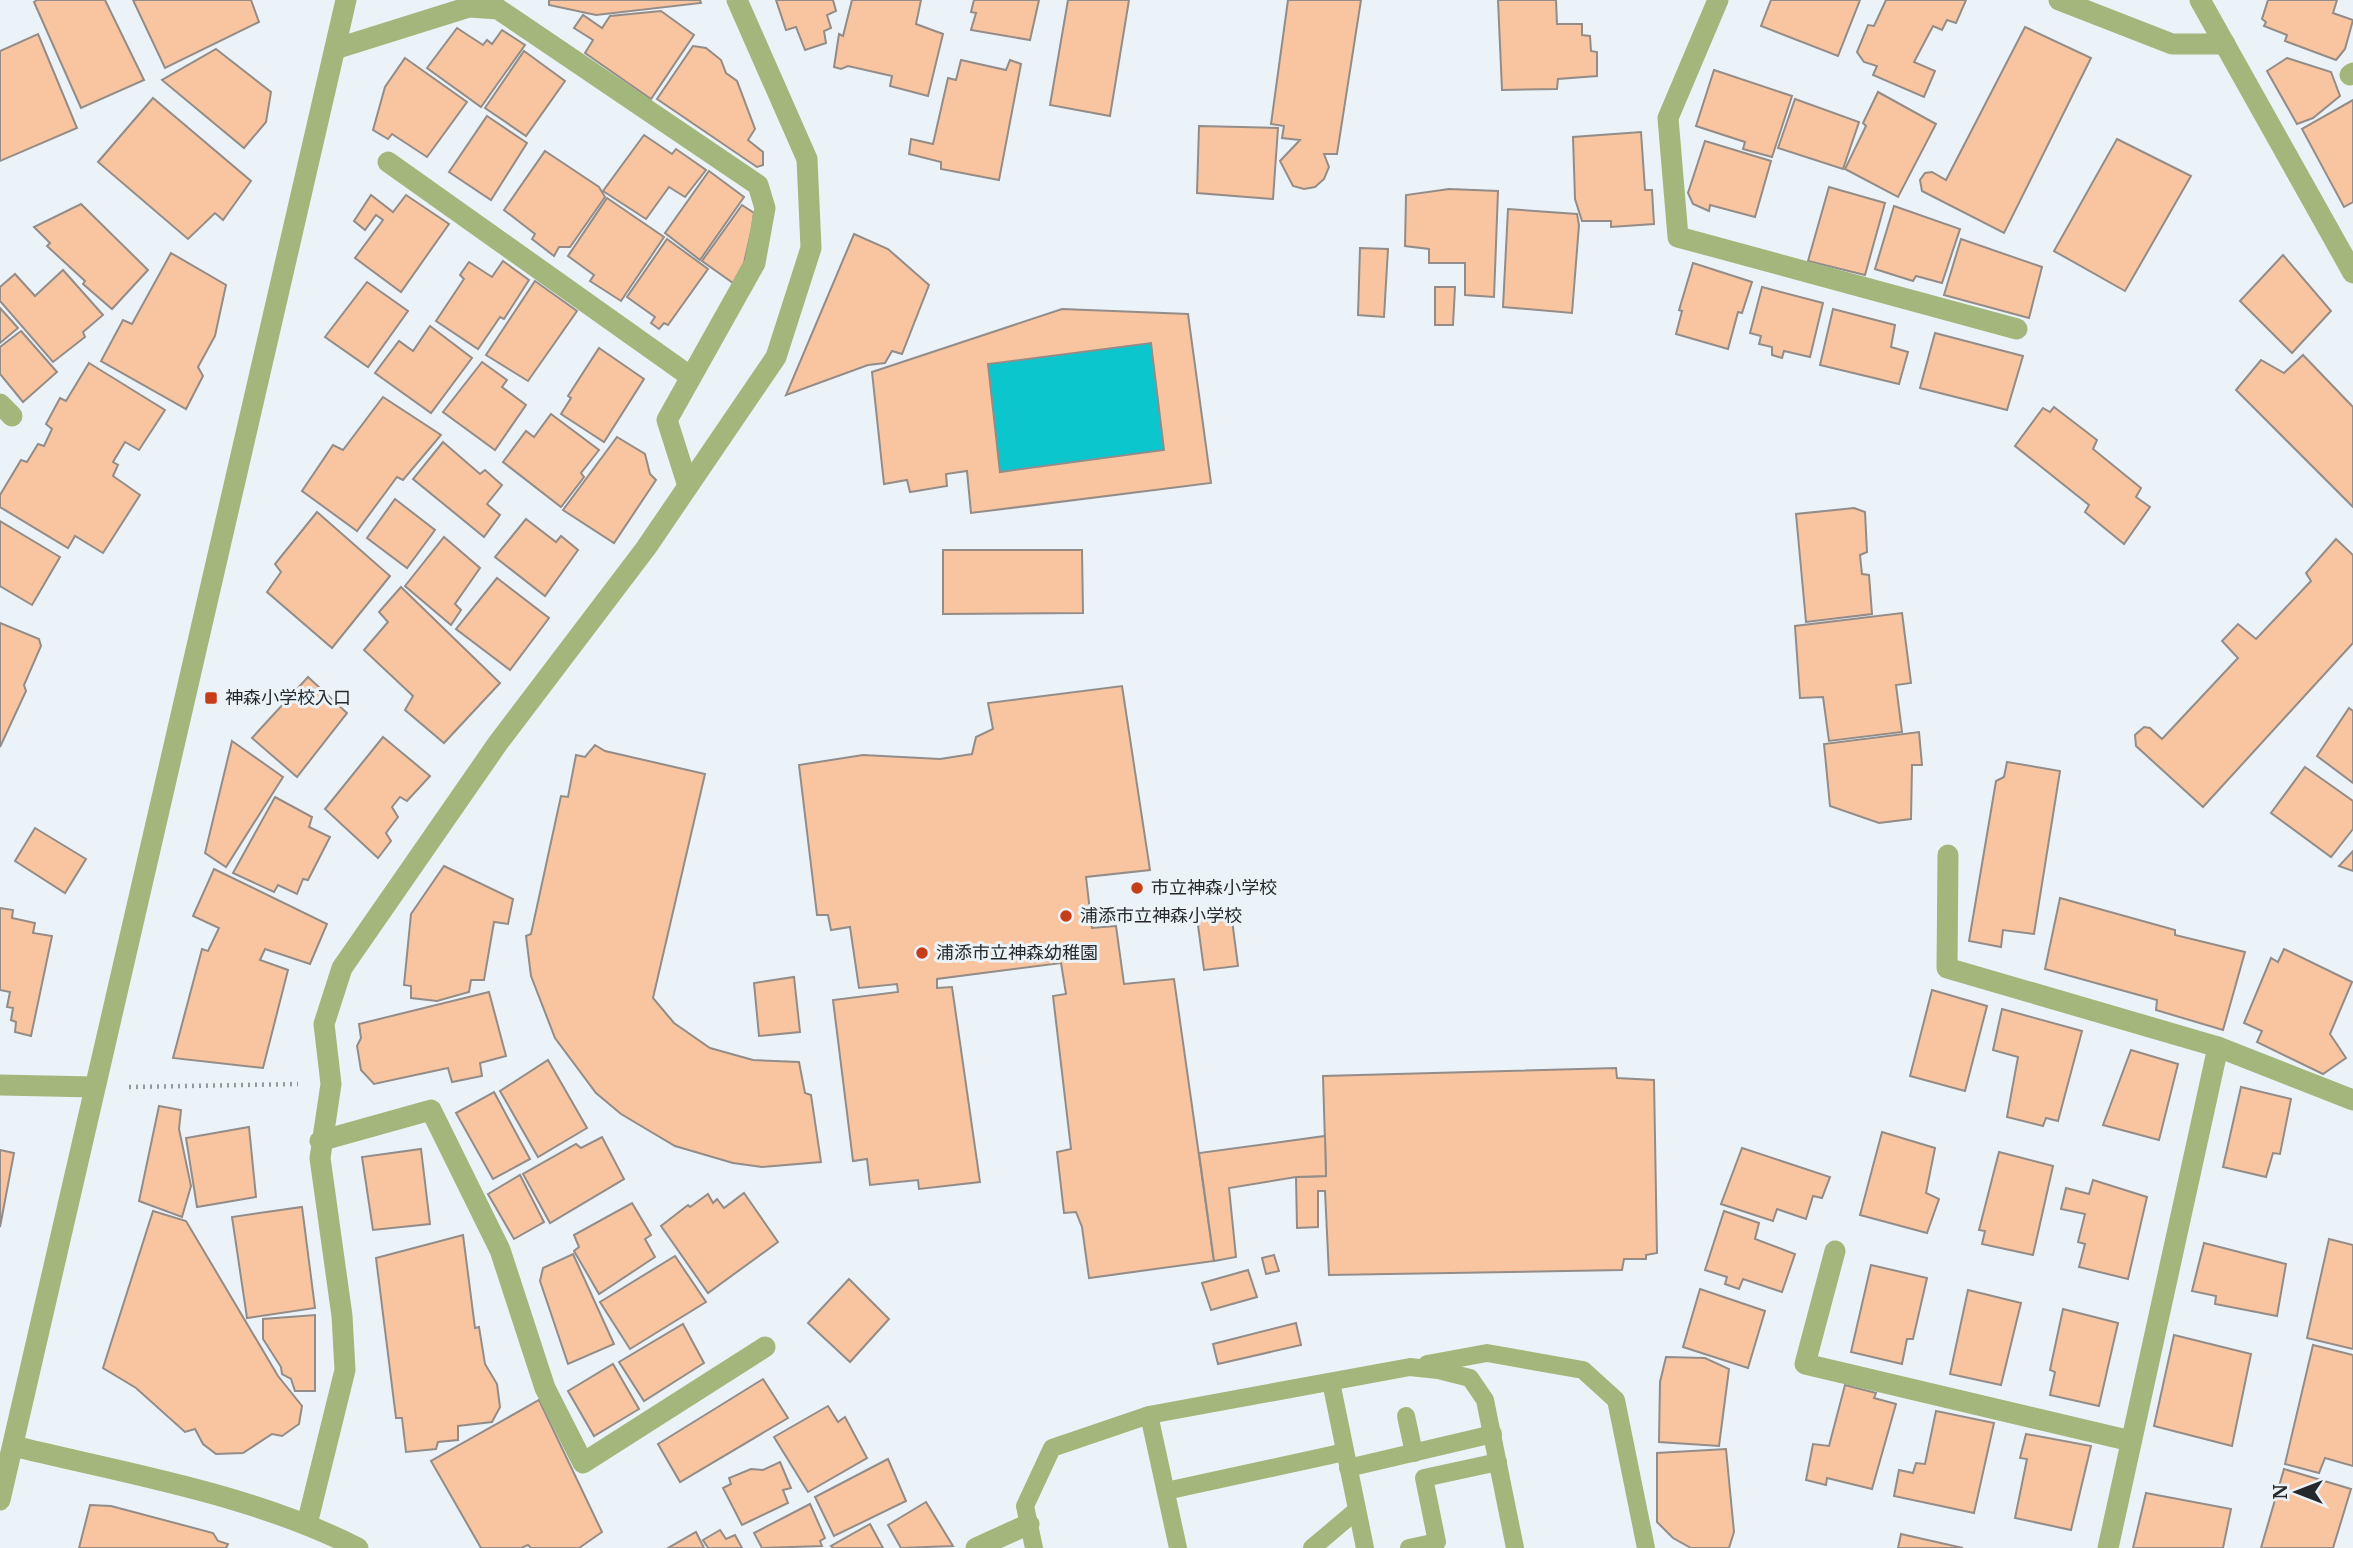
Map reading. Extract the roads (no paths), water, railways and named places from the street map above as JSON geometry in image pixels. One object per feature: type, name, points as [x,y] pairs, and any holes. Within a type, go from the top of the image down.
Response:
[{"type":"street","points":[[0,1500],[346,0]]},
{"type":"street","points":[[307,1524],[345,1370],[320,1142],[331,1084],[324,1024],[342,968],[498,743],[646,548],[776,356],[811,248],[807,159],[737,0]]},
{"type":"street","points":[[1718,0],[1668,118],[1678,237],[2017,329]]},
{"type":"street","points":[[2059,0],[2172,44],[2225,44]]},
{"type":"street","points":[[2200,0],[2353,274]]},
{"type":"street","points":[[335,49],[469,7],[498,9],[758,186],[765,208],[755,263],[667,421],[688,486]]},
{"type":"street","points":[[388,162],[691,377]]},
{"type":"street","points":[[1948,855],[1947,968],[2218,1047],[2353,1100]]},
{"type":"street","points":[[2108,1548],[2218,1047]]},
{"type":"street","points":[[0,1085],[94,1087]]},
{"type":"street","points":[[320,1142],[431,1110],[500,1250],[545,1388],[583,1463],[765,1347]]},
{"type":"street","points":[[1835,1251],[1805,1364],[2131,1441]]},
{"type":"street","points":[[13,1446],[190,1488],[307,1524],[358,1548]]},
{"type":"street","points":[[976,1548],[1029,1524]]},
{"type":"lane","points":[[1034,1548],[1025,1506],[1052,1448],[1149,1415],[1488,1353],[1583,1370],[1616,1401],[1646,1548]]},
{"type":"lane","points":[[1410,1367],[1470,1378],[1485,1400],[1515,1548]]},
{"type":"lane","points":[[1331,1382],[1365,1548]]},
{"type":"lane","points":[[1149,1415],[1178,1548]]},
{"type":"lane","points":[[1406,1416],[1414,1453]]},
{"type":"lane","points":[[1166,1491],[1346,1460],[1414,1453],[1493,1434]]},
{"type":"lane","points":[[1409,1548],[1437,1542],[1424,1478],[1498,1462]]},
{"type":"lane","points":[[1312,1548],[1357,1510]]},
{"type":"water","points":[[1151,343],[1164,450],[1000,472],[988,364]]},
{"type":"place","name":"神森小学校入口","points":[[211,698]]},
{"type":"place","name":"市立神森小学校","points":[[1137,888]]},
{"type":"place","name":"浦添市立神森小学校","points":[[1066,916]]},
{"type":"place","name":"浦添市立神森幼稚園","points":[[922,953]]}]
